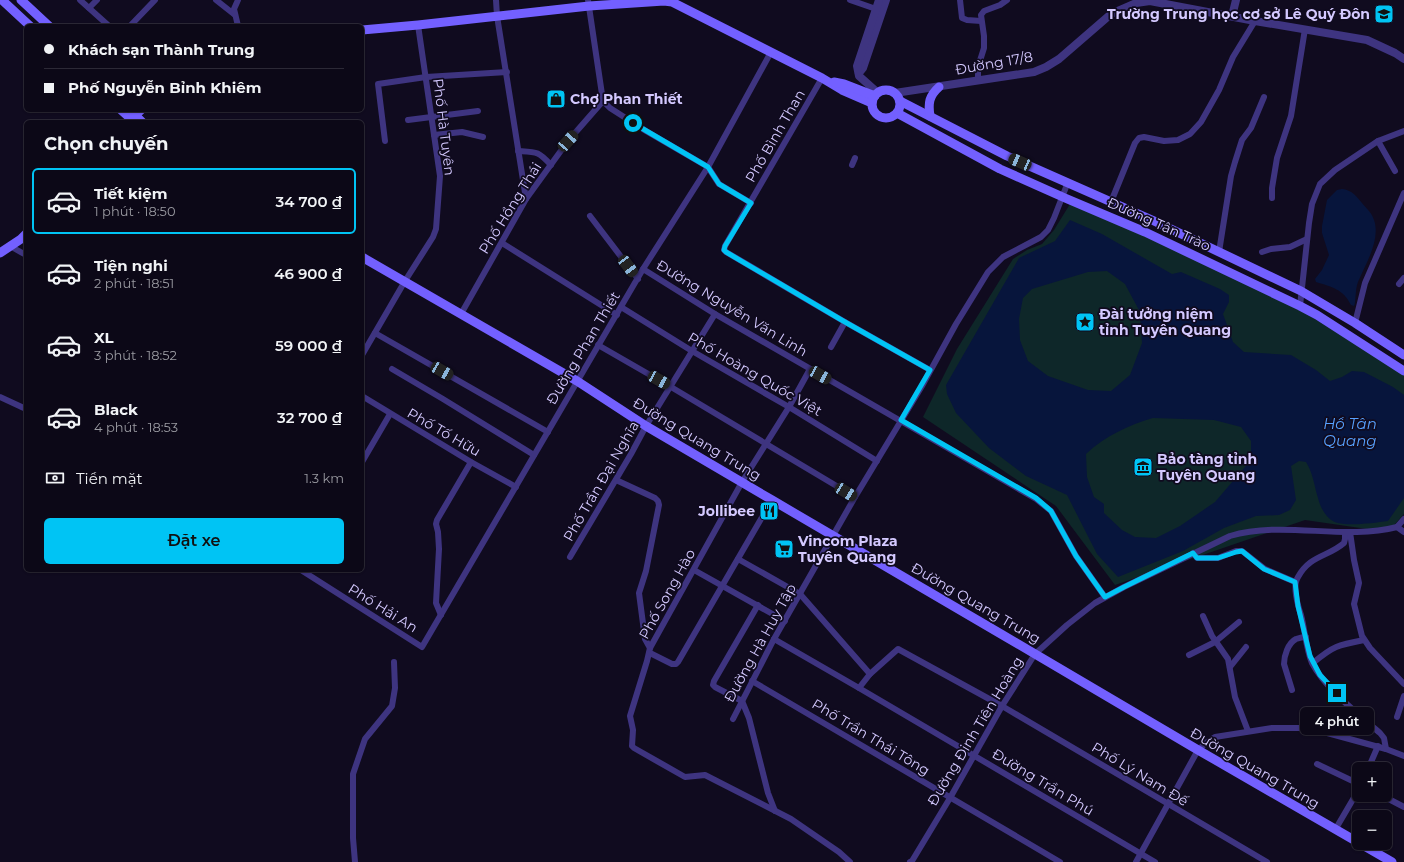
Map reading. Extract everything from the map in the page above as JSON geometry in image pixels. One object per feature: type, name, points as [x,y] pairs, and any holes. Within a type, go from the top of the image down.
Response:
[{"type":"main road","points":[[2,0],[28,24]]},
{"type":"main road","points":[[21,0],[47,24]]},
{"type":"main road","points":[[364,30],[418,26],[588,3],[672,1],[824,79],[844,84],[875,97]]},
{"type":"main road","points":[[930,116],[928,107],[930,98],[939,87]]},
{"type":"main road","points":[[886,90],[897,97],[900,105],[897,113],[889,118],[880,117],[875,112],[875,97],[886,90]]},
{"type":"main road","name":"Đường Tân Trào","points":[[897,97],[1006,156],[1068,182],[1301,291],[1356,323],[1404,355]]},
{"type":"main road","name":"Đường Tân Trào","points":[[897,113],[1000,169],[1145,232],[1300,306],[1317,315],[1404,371]]},
{"type":"main road","points":[[0,253],[21,240],[24,236]]},
{"type":"main road","name":"Đường Quang Trung","points":[[364,258],[577,381],[646,426],[1392,862]]},
{"type":"street","points":[[80,0],[107,24]]},
{"type":"street","points":[[89,8],[97,0]]},
{"type":"street","points":[[132,24],[155,0]]},
{"type":"street","points":[[216,0],[235,15]]},
{"type":"street","points":[[237,24],[234,9],[238,0]]},
{"type":"street","points":[[496,0],[497,16],[526,199]]},
{"type":"street","points":[[850,0],[876,9]]},
{"type":"street","points":[[875,97],[859,76],[857,66],[879,0]]},
{"type":"street","points":[[858,74],[863,68],[886,0]]},
{"type":"street","points":[[960,0],[962,18],[981,21]]},
{"type":"street","points":[[978,80],[978,64],[984,48],[984,36],[981,21],[982,12],[1008,0]]},
{"type":"street","name":"Đường 17/8","points":[[897,97],[939,87],[1034,72],[1059,59],[1111,14],[1136,3],[1150,0],[1255,21],[1367,40],[1395,53],[1404,59]]},
{"type":"street","points":[[1232,16],[1236,0]]},
{"type":"street","points":[[588,3],[603,101],[610,108],[646,131],[708,167],[719,184],[751,203]]},
{"type":"street","points":[[1111,202],[1135,142],[1139,138],[1144,137],[1164,141],[1178,140],[1190,134],[1201,122],[1219,90],[1233,57],[1255,21]]},
{"type":"street","name":"Phố Hà Tuyên","points":[[364,352],[436,230],[440,176],[418,26]]},
{"type":"street","points":[[1272,198],[1272,188],[1278,158],[1291,116],[1305,29]]},
{"type":"street","name":"Đường Phan Thiết","points":[[477,553],[643,269],[708,167],[771,52]]},
{"type":"street","points":[[385,141],[378,84],[426,76],[507,72]]},
{"type":"street","name":"Phố Bình Than","points":[[824,79],[724,250],[845,322],[930,370]]},
{"type":"street","points":[[1219,252],[1230,176],[1234,162],[1242,140],[1251,128],[1264,97]]},
{"type":"street","name":"Phố Hồng Thái","points":[[461,314],[526,199],[568,141],[603,101]]},
{"type":"street","points":[[408,120],[478,111]]},
{"type":"street","points":[[1300,306],[1312,204],[1320,184],[1335,170],[1378,141],[1404,131]]},
{"type":"street","points":[[434,135],[462,132],[483,138]]},
{"type":"street","points":[[1378,141],[1395,171]]},
{"type":"street","points":[[518,151],[535,152],[542,155],[551,165]]},
{"type":"street","name":"Đường Hà Huy Tập","points":[[732,719],[774,639],[855,497],[988,272],[1002,258],[1041,237],[1048,230],[1068,182]]},
{"type":"street","points":[[1356,323],[1365,283],[1404,193]]},
{"type":"street","points":[[590,216],[638,279]]},
{"type":"street","points":[[1262,252],[1277,248],[1283,249],[1290,247],[1307,239]]},
{"type":"street","points":[[502,243],[617,315]]},
{"type":"street","points":[[10,246],[24,254]]},
{"type":"street","name":"Đường Nguyễn Văn Linh","points":[[643,269],[715,314],[1036,498],[1051,511],[1076,556],[1105,597]]},
{"type":"street","points":[[1399,284],[1404,278]]},
{"type":"street","name":"Phố Hoàng Quốc Việt","points":[[621,307],[692,351],[789,406],[877,461]]},
{"type":"street","name":"Phố Trần Đại Nghĩa","points":[[570,557],[646,426],[715,314]]},
{"type":"street","points":[[831,347],[845,322]]},
{"type":"street","points":[[375,333],[548,432]]},
{"type":"street","points":[[598,346],[671,387],[855,497]]},
{"type":"street","points":[[392,369],[534,455]]},
{"type":"street","name":"Phố Song Hào","points":[[810,369],[742,482],[650,650],[630,716],[633,730],[632,746],[685,777],[701,774],[705,775],[791,819],[839,852],[850,862]]},
{"type":"street","points":[[0,397],[24,408]]},
{"type":"street","name":"Phố Tố Hữu","points":[[364,397],[471,462],[516,487]]},
{"type":"street","points":[[364,459],[390,414]]},
{"type":"street","points":[[441,615],[436,602],[439,549],[436,524],[471,462]]},
{"type":"street","points":[[616,480],[654,498],[659,505],[640,593],[646,638],[650,650],[672,664],[676,664],[678,662],[772,500]]},
{"type":"street","points":[[1404,519],[1397,528],[1404,532]]},
{"type":"street","name":"Đường Đinh Tiên Hoàng","points":[[910,862],[950,798],[1002,706],[1035,654],[1067,625],[1096,602],[1193,553],[1230,536],[1246,532],[1268,530],[1375,532],[1397,528]]},
{"type":"street","points":[[1348,532],[1344,543],[1306,564],[1295,582],[1298,606],[1310,656],[1320,675],[1384,738],[1386,749]]},
{"type":"street","points":[[1348,532],[1359,583],[1354,604],[1364,640],[1404,684]]},
{"type":"street","points":[[1193,553],[1197,558],[1218,558],[1242,551],[1264,569],[1295,582]]},
{"type":"street","name":"Phố Hải An","points":[[304,572],[422,646],[477,553]]},
{"type":"street","points":[[738,559],[800,594],[870,674],[859,688]]},
{"type":"street","points":[[694,570],[785,621]]},
{"type":"street","points":[[758,606],[713,685],[742,701],[749,718],[767,787],[775,811]]},
{"type":"street","points":[[1203,616],[1209,632],[1226,655],[1230,667],[1230,676],[1235,697],[1248,731]]},
{"type":"street","points":[[1189,655],[1215,642],[1238,622]]},
{"type":"street","points":[[1292,690],[1284,660],[1292,642],[1295,639],[1306,637]]},
{"type":"street","name":"Đường Trần Phú","points":[[774,639],[1155,862]]},
{"type":"street","points":[[1313,663],[1334,647],[1341,644],[1364,640]]},
{"type":"street","points":[[1230,667],[1246,647]]},
{"type":"street","name":"Phố Lý Nam Đế","points":[[870,674],[898,649],[1002,706],[1267,862]]},
{"type":"street","points":[[355,862],[352,774],[365,739],[392,706],[395,688],[394,662]]},
{"type":"street","name":"Phố Trần Thái Tông","points":[[752,681],[1060,862]]},
{"type":"street","points":[[1397,716],[1404,696]]},
{"type":"street","points":[[1136,862],[1198,750],[1215,737],[1282,727],[1309,728],[1378,746],[1404,756]]},
{"type":"street","points":[[1371,762],[1378,746]]},
{"type":"street","points":[[1318,764],[1352,781]]},
{"type":"street","points":[[1335,830],[1352,801]]},
{"type":"street","points":[[1392,801],[1404,807]]},
{"type":"green space","points":[[1070,204],[1265,288],[1404,374],[1404,514],[1388,532],[1305,520],[1115,585],[1056,506],[923,417],[957,349],[1013,259],[1027,250],[1042,244],[1054,230]]},
{"type":"water","points":[[1342,189],[1351,192],[1358,198],[1372,215],[1376,228],[1374,244],[1357,285],[1354,306],[1351,305],[1341,292],[1332,287],[1316,282],[1315,279],[1322,270],[1329,255],[1322,233],[1327,200],[1337,190]]},
{"type":"water","name":"Hồ Tân Quang","points":[[1070,220],[1102,234],[1172,274],[1181,272],[1220,289],[1229,295],[1229,302],[1223,314],[1233,342],[1244,352],[1291,355],[1316,370],[1330,381],[1342,377],[1352,371],[1364,372],[1393,387],[1404,395],[1404,498],[1388,521],[1349,524],[1338,523],[1331,520],[1327,517],[1320,505],[1312,475],[1306,462],[1299,461],[1291,466],[1296,500],[1290,510],[1279,515],[1256,516],[1224,528],[1183,551],[1118,577],[1097,554],[1067,495],[1026,476],[989,448],[956,413],[947,394],[946,385],[1019,258],[1055,241]],"holes":[[[1107,271],[1125,284],[1140,312],[1142,343],[1130,375],[1111,391],[1088,390],[1048,376],[1028,361],[1020,340],[1019,319],[1023,298],[1032,289],[1088,272]],[[1153,418],[1214,420],[1241,427],[1251,441],[1251,460],[1215,502],[1180,526],[1156,538],[1135,537],[1122,530],[1104,513],[1104,504],[1094,497],[1087,477],[1086,454],[1101,442],[1118,432]]]},
{"type":"place","name":"Trường Trung học cơ sở Lê Quý Đôn","points":[[1384,14]]},
{"type":"place","name":"Chợ Phan Thiết","points":[[556,99]]},
{"type":"place","name":"Đài tưởng niệm tỉnh Tuyên Quang","points":[[1085,322]]},
{"type":"place","name":"Bảo tàng tỉnh Tuyên Quang","points":[[1143,467]]},
{"type":"place","name":"Jollibee","points":[[769,511]]},
{"type":"place","name":"Vincom Plaza Tuyên Quang","points":[[784,549]]},
{"type":"route","points":[[633,123],[708,167],[719,184],[751,203],[725,246],[724,250],[726,252],[930,370],[901,420],[1005,479],[1036,498],[1051,511],[1076,556],[1105,597],[1193,553],[1197,558],[1218,558],[1242,551],[1264,569],[1275,575],[1295,582],[1298,606],[1310,656],[1320,675],[1337,693]]}]
